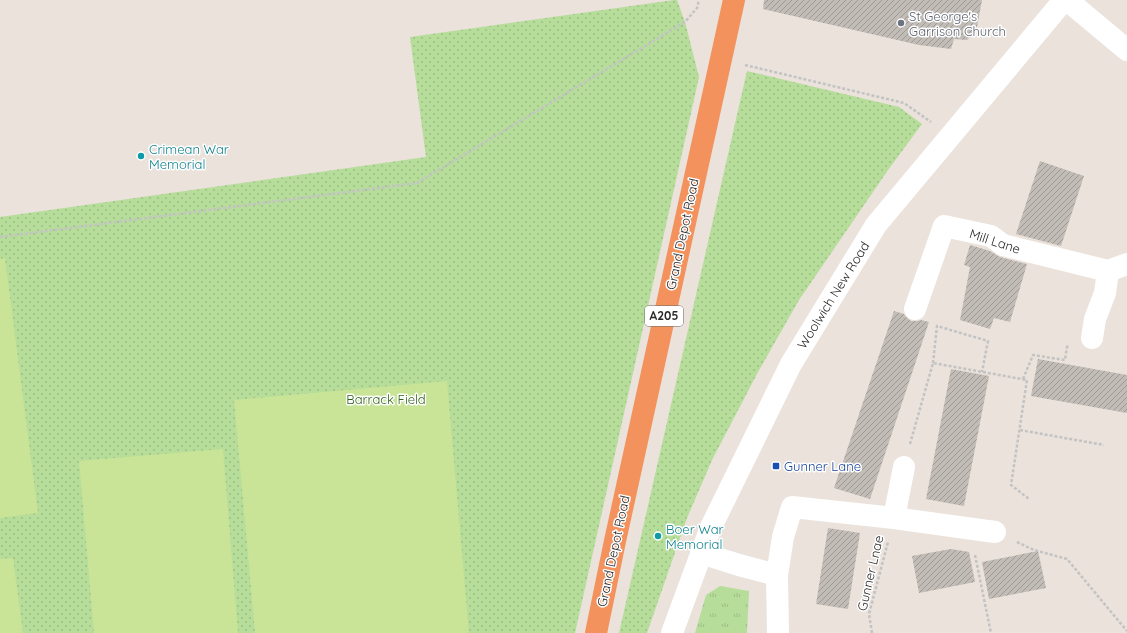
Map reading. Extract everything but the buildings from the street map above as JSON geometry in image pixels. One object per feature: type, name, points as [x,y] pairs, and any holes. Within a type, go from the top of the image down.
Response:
[{"type":"highway","name":"Grand Depot Road","points":[[596,633],[734,0]]},
{"type":"street","points":[[1066,0],[1127,50]]},
{"type":"street","name":"Woolwich New Road","points":[[672,633],[711,527],[791,364],[876,225],[1066,0]]},
{"type":"street","name":"Mill Lane","points":[[916,309],[944,226],[991,236],[1003,245],[1117,268],[1105,293],[1093,329]]},
{"type":"street","points":[[894,518],[904,467]]},
{"type":"street","points":[[778,633],[777,575],[783,537],[792,507],[894,518],[995,532]]},
{"type":"street","points":[[701,553],[777,575]]},
{"type":"path","points":[[0,237],[417,183],[685,22],[697,8],[699,0]]},
{"type":"path","points":[[745,65],[904,102],[918,112]]},
{"type":"path","points":[[904,467],[933,363],[937,326],[988,341],[982,372]]},
{"type":"path","points":[[1023,379],[1033,355],[1065,360],[1067,346],[1093,329]]},
{"type":"path","points":[[933,363],[1027,380],[1011,485],[1028,499]]},
{"type":"path","points":[[1020,430],[1104,445]]},
{"type":"path","name":"Gunner Lnae","points":[[872,633],[869,614],[894,518]]},
{"type":"path","points":[[970,528],[991,633]]},
{"type":"path","points":[[995,532],[1034,550],[1067,559],[1127,631]]},
{"type":"green space","name":"Barrack Field","points":[[677,0],[685,22],[699,77],[575,633],[0,633],[0,217],[426,157],[410,37]]},
{"type":"green space","points":[[747,71],[899,107],[922,124],[888,170],[799,300],[758,372],[712,460],[687,518],[647,633],[619,633]]},
{"type":"green space","points":[[5,258],[38,513],[0,518],[0,259]]},
{"type":"green space","points":[[447,381],[469,633],[255,633],[234,400]]},
{"type":"green space","points":[[223,449],[238,633],[94,633],[79,461]]},
{"type":"green space","points":[[13,558],[23,633],[0,633],[0,559]]},
{"type":"green space","points":[[720,586],[749,591],[747,633],[695,633],[706,595]]},
{"type":"place","name":"St George's Garrison Church","points":[[901,23]]},
{"type":"place","name":"Crimean War Memorial","points":[[141,156]]},
{"type":"place","name":"Gunner Lane","points":[[776,466]]},
{"type":"place","name":"Boer War Memorial","points":[[658,536]]}]
